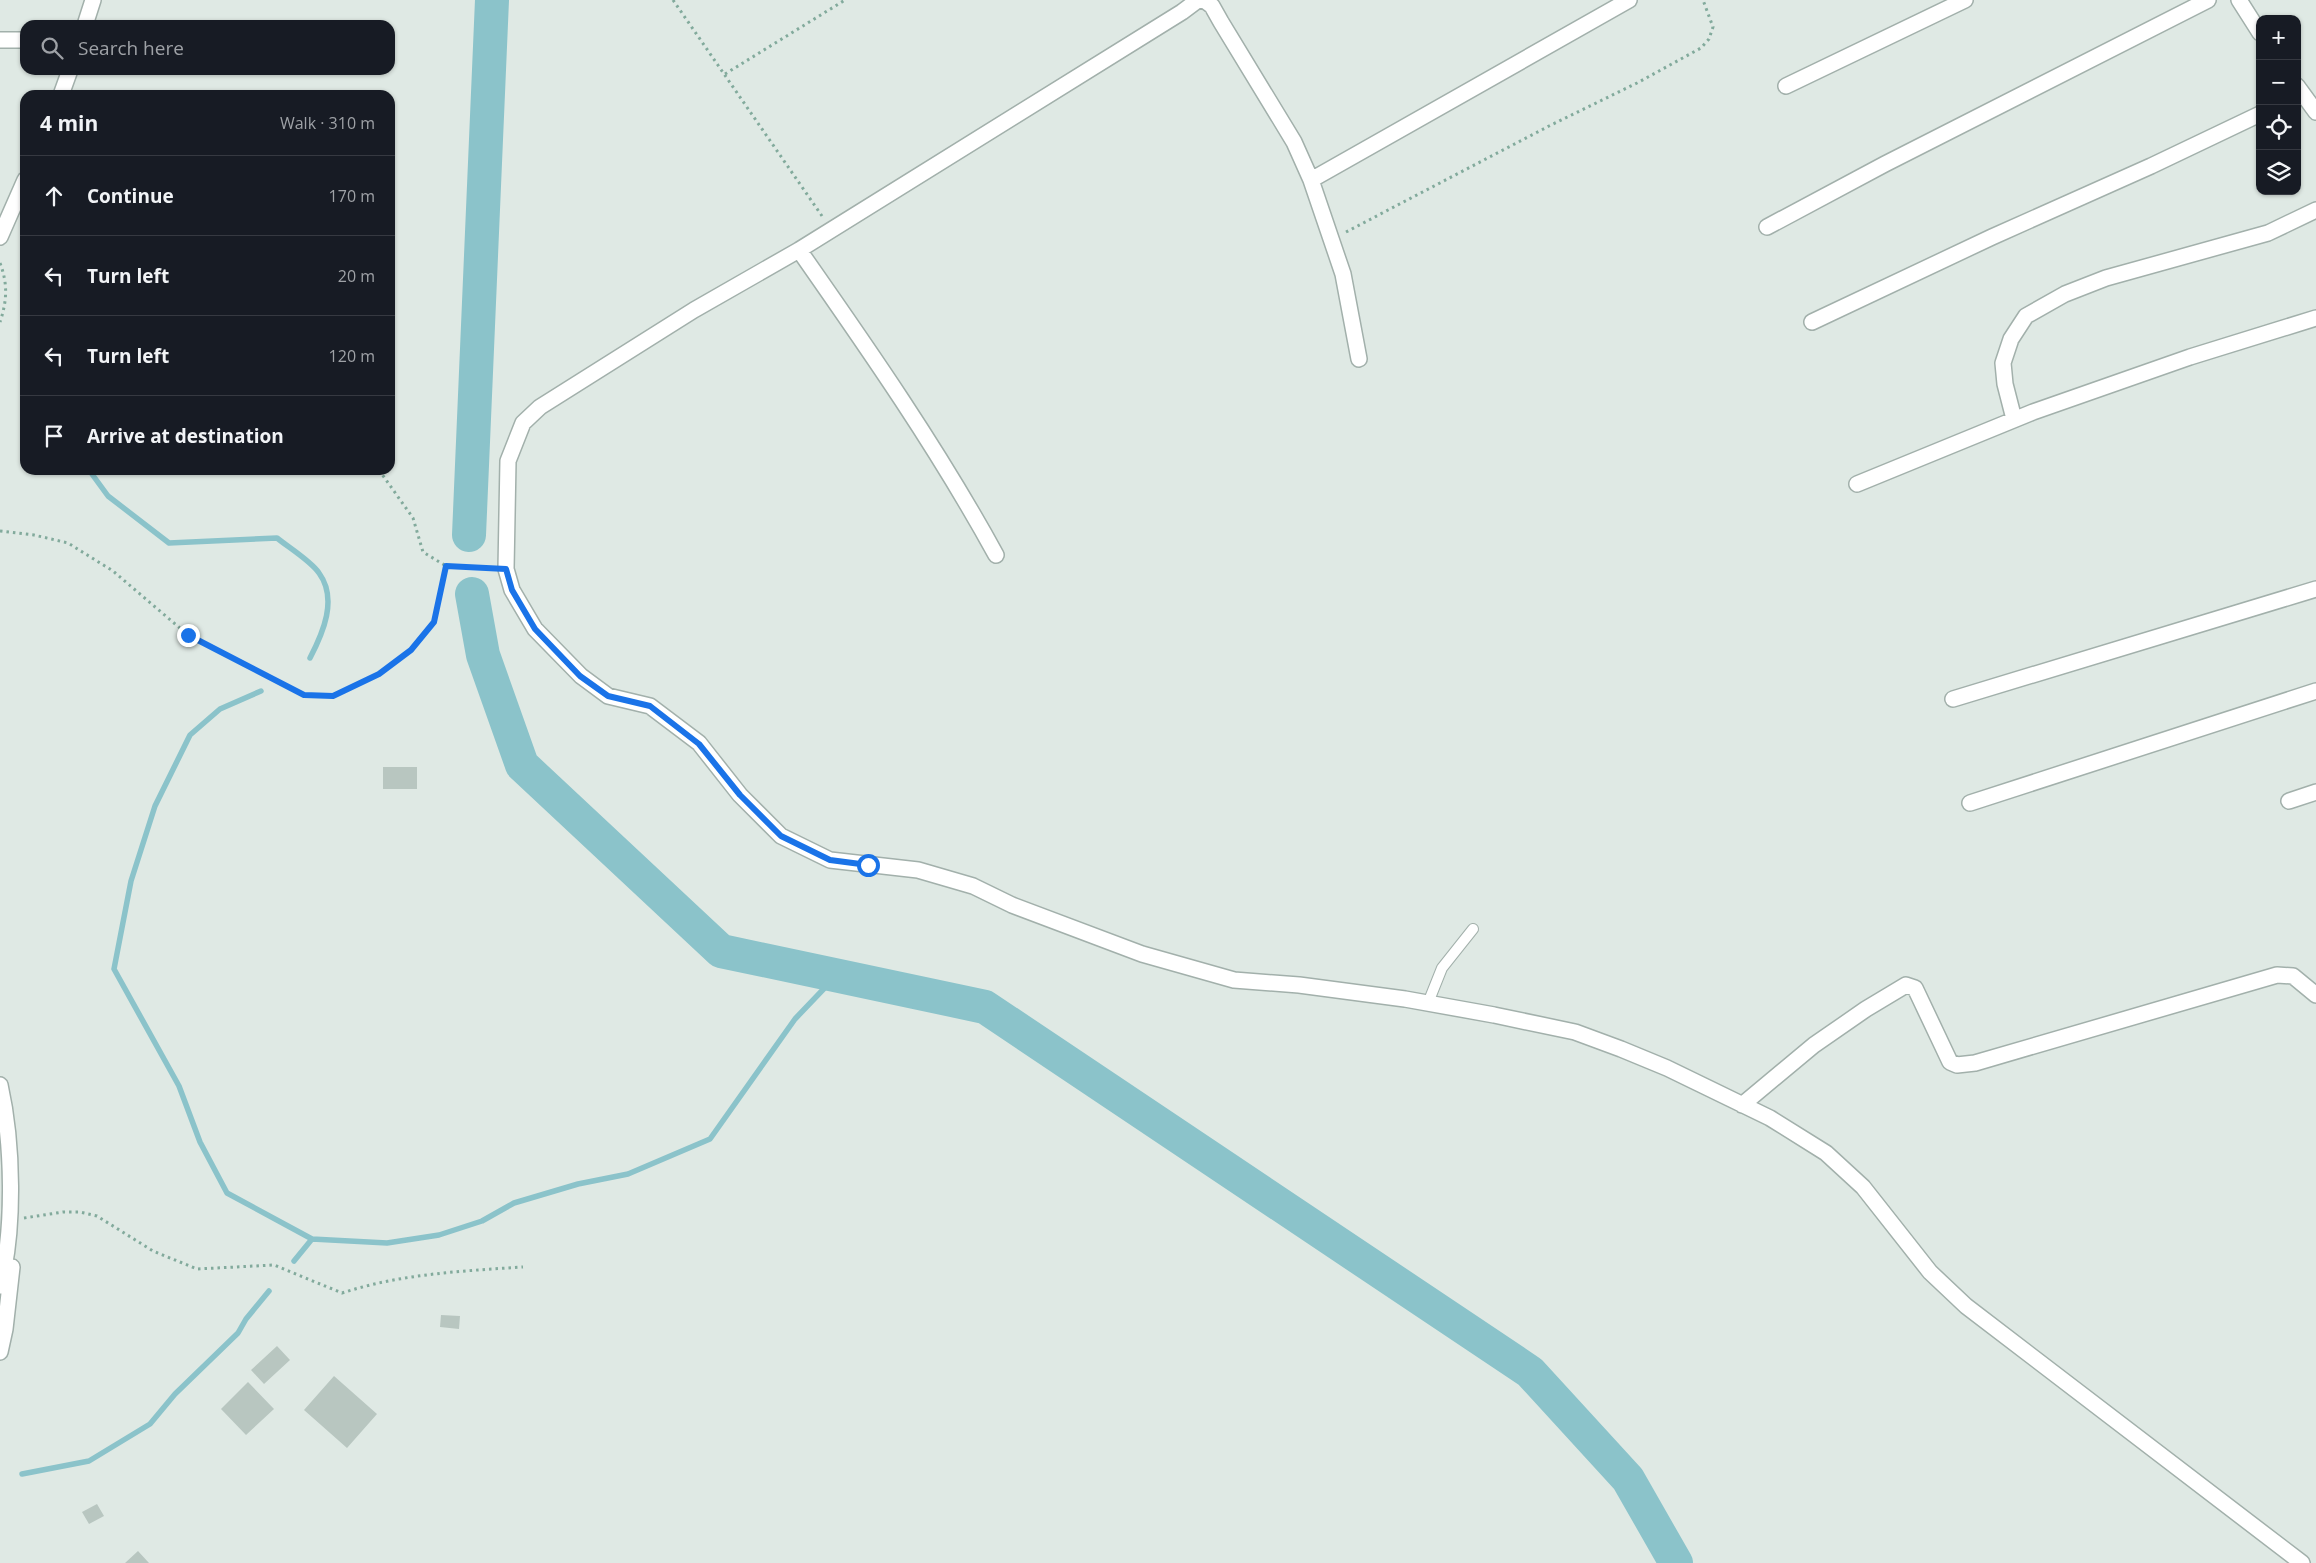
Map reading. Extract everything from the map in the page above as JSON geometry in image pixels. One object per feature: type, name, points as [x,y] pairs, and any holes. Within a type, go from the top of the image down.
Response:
[{"type":"street","points":[[87,20],[93,0]]},
{"type":"street","points":[[1198,0],[1182,12],[799,250],[694,310],[540,407],[523,423],[508,461],[506,569],[512,590],[535,629],[580,676],[608,696],[650,706],[699,744],[740,795],[781,836],[830,860],[918,870],[973,886],[1012,905],[1142,954],[1234,980],[1300,985],[1428,1003],[1575,1032],[1667,1068],[1770,1118],[1826,1153],[1863,1187],[1930,1272],[1966,1306],[2302,1563]]},
{"type":"street","points":[[1204,0],[1216,14],[1294,142],[1312,180],[1343,274],[1358,358]]},
{"type":"street","points":[[1312,180],[1628,0]]},
{"type":"street","points":[[1786,86],[1965,0]]},
{"type":"street","points":[[1767,226],[2208,0]]},
{"type":"street","points":[[2239,0],[2256,27]]},
{"type":"street","points":[[0,40],[20,40]]},
{"type":"street","points":[[63,90],[68,75]]},
{"type":"street","points":[[2301,94],[2316,112]]},
{"type":"street","points":[[1812,322],[2256,116]]},
{"type":"street","points":[[0,237],[20,191]]},
{"type":"street","points":[[2014,419],[2004,384],[2003,363],[2011,339],[2026,316],[2066,294],[2090,284],[2172,258],[2219,248],[2268,233],[2316,210]]},
{"type":"street","points":[[799,250],[894,386],[966,499],[996,555]]},
{"type":"street","points":[[1857,484],[2014,419],[2190,357],[2316,318]]},
{"type":"street","points":[[1953,699],[2316,589]]},
{"type":"street","points":[[1970,803],[2316,691]]},
{"type":"street","points":[[2289,801],[2316,792]]},
{"type":"street","points":[[1742,1105],[1814,1046],[1866,1009],[1906,985],[1915,988],[1950,1062],[1957,1065],[1975,1062],[2277,975],[2293,976],[2316,995]]},
{"type":"street","points":[[0,1085],[6,1136],[10,1218],[8,1248],[0,1286]]},
{"type":"street","points":[[0,1352],[11,1288],[12,1264],[8,1248]]},
{"type":"lane","points":[[1428,1003],[1442,968],[1473,929]]},
{"type":"path","points":[[673,0],[831,229]]},
{"type":"path","points":[[725,74],[845,0]]},
{"type":"path","points":[[1332,239],[1549,126],[1637,83],[1701,48],[1709,38],[1713,27],[1703,0]]},
{"type":"path","points":[[0,262],[6,286],[6,304],[0,322]]},
{"type":"path","points":[[383,475],[413,518],[424,552],[446,566],[506,569]]},
{"type":"path","points":[[0,531],[34,534],[68,543],[113,571],[188,635],[304,695],[333,696],[379,674],[411,650],[434,622],[446,566]]},
{"type":"path","points":[[10,1218],[35,1218],[63,1212],[80,1212],[97,1216],[152,1251],[197,1269],[274,1265],[342,1293],[376,1282],[454,1272],[523,1267]]},
{"type":"building","points":[[383,767],[417,767],[417,789],[383,789]]},
{"type":"building","points":[[441,1315],[460,1316],[459,1329],[440,1327]]},
{"type":"building","points":[[277,1346],[290,1360],[264,1384],[251,1370]]},
{"type":"building","points":[[334,1376],[377,1414],[347,1448],[304,1410]]},
{"type":"building","points":[[248,1382],[274,1409],[246,1435],[221,1409]]},
{"type":"building","points":[[97,1504],[104,1516],[89,1524],[82,1512]]},
{"type":"building","points":[[138,1551],[149,1563],[125,1563]]},
{"type":"waterway","points":[[469,535],[492,0]]},
{"type":"waterway","points":[[93,475],[108,496],[169,543],[277,538],[305,559],[315,568],[325,583],[328,605],[324,627],[310,658]]},
{"type":"waterway","points":[[472,594],[483,655],[522,765],[721,951],[985,1007],[1530,1372],[1628,1479],[1676,1563]]},
{"type":"waterway","points":[[261,691],[220,709],[190,735],[155,806],[131,881],[114,969],[179,1086],[200,1142],[227,1193],[312,1239]]},
{"type":"waterway","points":[[294,1261],[312,1239],[387,1243],[439,1235],[482,1221],[514,1203],[578,1184],[628,1174],[710,1139],[795,1019],[837,975]]},
{"type":"waterway","points":[[22,1474],[89,1461],[150,1424],[175,1394],[238,1333],[246,1319],[269,1291]]},
{"type":"route","points":[[188,635],[304,695],[333,696],[379,674],[411,650],[434,622],[446,566],[506,569],[512,590],[535,629],[580,676],[608,696],[650,706],[699,744],[740,795],[781,836],[830,860],[868,865]]}]
